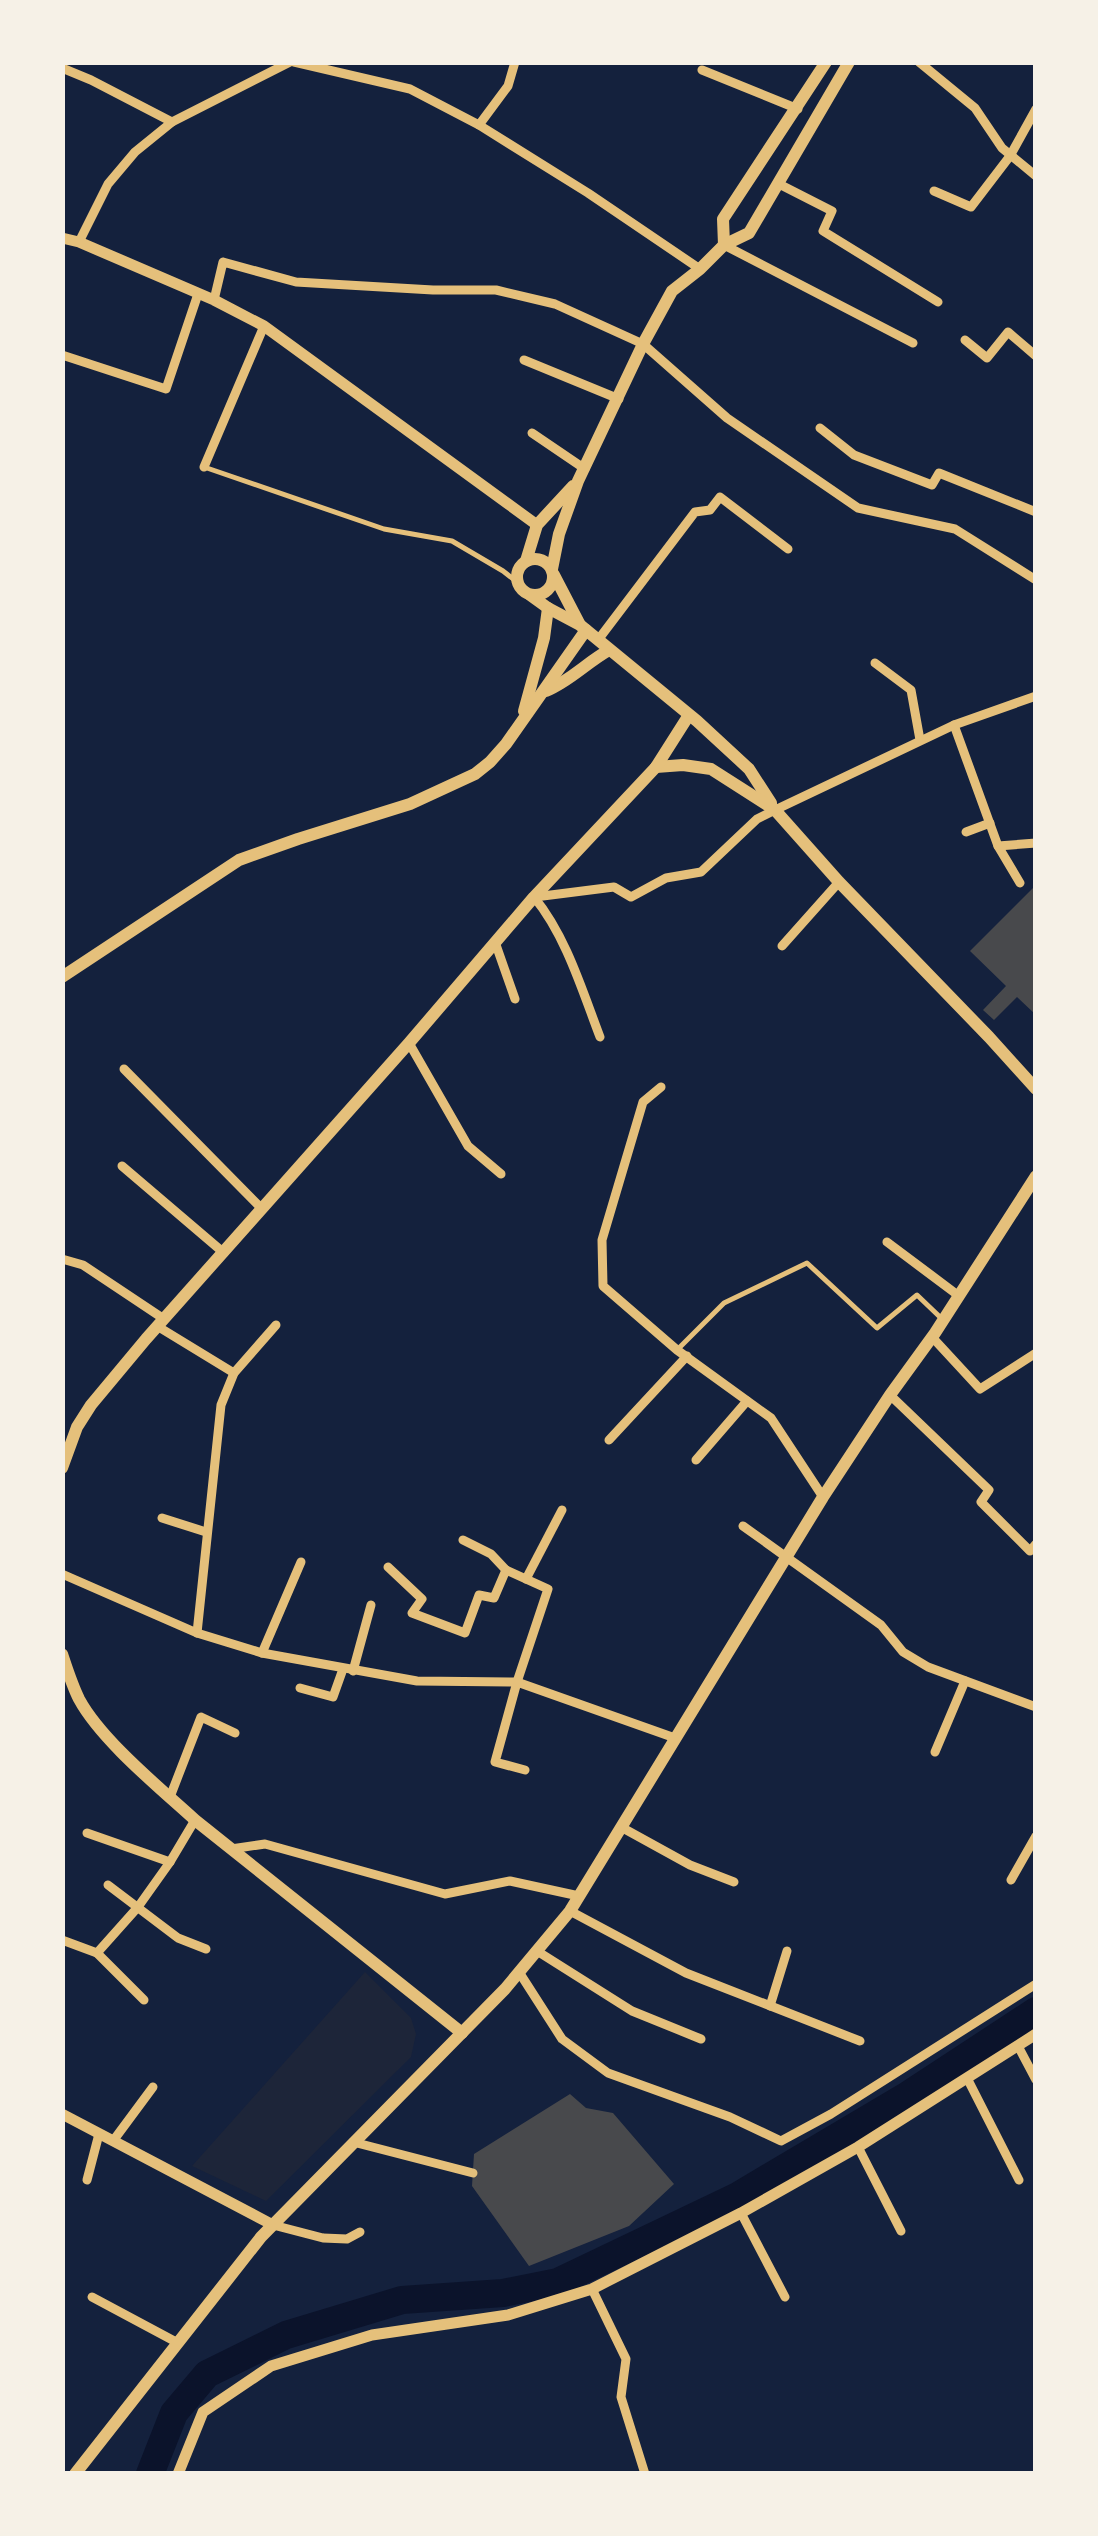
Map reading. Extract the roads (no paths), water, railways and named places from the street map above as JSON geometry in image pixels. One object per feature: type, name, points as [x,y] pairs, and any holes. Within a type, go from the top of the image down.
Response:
[{"type":"main road","points":[[724,245],[723,220],[826,62]]},
{"type":"main road","points":[[530,594],[547,591],[559,534],[581,475],[672,291],[724,245],[749,233],[849,62]]},
{"type":"main road","points":[[581,475],[537,525],[526,561],[518,570],[520,588],[583,628],[750,769],[775,810],[839,882],[1036,1090]]},
{"type":"main road","points":[[537,525],[559,534]]},
{"type":"main road","points":[[526,561],[538,558],[549,564],[583,628]]},
{"type":"main road","points":[[522,718],[544,638],[548,608]]},
{"type":"main road","points":[[62,978],[239,860],[410,804],[465,780],[506,744],[583,628]]},
{"type":"main road","points":[[544,692],[566,682],[604,645]]},
{"type":"main road","points":[[62,1468],[91,1405],[534,897],[656,767],[688,715]]},
{"type":"main road","points":[[656,767],[711,769],[775,810]]},
{"type":"main road","points":[[75,2474],[273,2224],[462,2033],[570,1911],[824,1498],[1036,1176]]},
{"type":"main road","points":[[62,1654],[80,1699],[94,1720],[170,1797],[462,2033]]},
{"type":"street","points":[[79,242],[108,184],[135,152],[172,122],[292,62],[410,90],[479,125],[700,270]]},
{"type":"street","points":[[479,125],[508,86],[515,62]]},
{"type":"street","points":[[919,62],[974,108],[1002,148],[1036,176]]},
{"type":"street","points":[[62,68],[172,122]]},
{"type":"street","points":[[702,70],[798,109]]},
{"type":"street","points":[[934,192],[971,207],[1010,156],[1036,108]]},
{"type":"street","points":[[779,184],[832,211],[823,230],[938,302]]},
{"type":"street","points":[[62,238],[214,300],[264,326],[537,525]]},
{"type":"street","points":[[724,245],[913,343]]},
{"type":"street","points":[[214,300],[223,262],[296,282],[496,290],[555,304],[643,344],[727,418],[858,508],[955,528],[1036,580]]},
{"type":"street","points":[[62,356],[166,389],[198,294]]},
{"type":"street","points":[[204,467],[264,326]]},
{"type":"street","points":[[965,340],[987,358],[1008,332],[1036,356]]},
{"type":"street","points":[[524,360],[619,399]]},
{"type":"street","points":[[820,428],[854,456],[932,485],[939,473],[1036,512]]},
{"type":"street","points":[[532,433],[581,475]]},
{"type":"street","points":[[604,645],[695,512],[710,510],[720,497],[788,548]]},
{"type":"street","points":[[876,663],[912,690],[920,740]]},
{"type":"street","points":[[534,897],[614,888],[631,898],[666,878],[702,872],[757,819],[954,725],[1036,696]]},
{"type":"street","points":[[954,725],[998,846],[1020,883]]},
{"type":"street","points":[[966,832],[990,823]]},
{"type":"street","points":[[998,846],[1036,843]]},
{"type":"street","points":[[782,946],[839,882]]},
{"type":"street","points":[[534,897],[546,911],[575,971],[600,1037]]},
{"type":"street","points":[[495,942],[515,999]]},
{"type":"street","points":[[409,1044],[468,1146],[501,1174]]},
{"type":"street","points":[[124,1069],[262,1209]]},
{"type":"street","points":[[662,1087],[642,1102],[602,1240],[603,1286],[677,1350],[771,1418],[824,1498]]},
{"type":"street","points":[[122,1166],[224,1252]]},
{"type":"street","points":[[887,1242],[959,1296]]},
{"type":"street","points":[[62,1259],[83,1265],[234,1373]]},
{"type":"street","points":[[197,1634],[221,1405],[234,1373],[276,1326]]},
{"type":"street","points":[[932,1338],[980,1389],[1036,1352]]},
{"type":"street","points":[[609,1440],[687,1356]]},
{"type":"street","points":[[890,1396],[989,1490],[981,1502],[1030,1551],[1036,1544]]},
{"type":"street","points":[[696,1460],[747,1400]]},
{"type":"street","points":[[526,1579],[562,1510]]},
{"type":"street","points":[[162,1518],[206,1532]]},
{"type":"street","points":[[742,1526],[881,1625],[903,1652],[928,1667],[1036,1707]]},
{"type":"street","points":[[462,1540],[492,1554],[506,1570],[548,1589],[495,1762],[526,1770]]},
{"type":"street","points":[[262,1654],[302,1562]]},
{"type":"street","points":[[388,1567],[422,1599],[412,1613],[465,1633],[479,1595],[494,1598],[506,1570]]},
{"type":"street","points":[[62,1574],[197,1634],[262,1654],[417,1681],[517,1682],[675,1738]]},
{"type":"street","points":[[300,1688],[333,1697],[348,1670],[371,1606]]},
{"type":"street","points":[[935,1752],[965,1681]]},
{"type":"street","points":[[170,1797],[201,1717],[235,1733]]},
{"type":"street","points":[[97,1953],[138,1906],[195,1820]]},
{"type":"street","points":[[621,1827],[690,1866],[734,1882]]},
{"type":"street","points":[[87,1832],[170,1862]]},
{"type":"street","points":[[1011,1880],[1036,1836]]},
{"type":"street","points":[[232,1849],[265,1844],[445,1894],[510,1882],[579,1896]]},
{"type":"street","points":[[108,1886],[178,1938],[206,1948]]},
{"type":"street","points":[[570,1911],[686,1973],[860,2041]]},
{"type":"street","points":[[62,1940],[97,1953],[144,2000]]},
{"type":"street","points":[[537,1951],[632,2011],[701,2039]]},
{"type":"street","points":[[770,2006],[786,1951]]},
{"type":"street","points":[[519,1972],[562,2039],[608,2073],[730,2117],[781,2141],[1036,1984]]},
{"type":"street","points":[[178,2474],[203,2412],[271,2366],[372,2335],[508,2316],[592,2289],[741,2213],[858,2147],[1036,2034]]},
{"type":"street","points":[[1018,2046],[1036,2080]]},
{"type":"street","points":[[967,2078],[1018,2180]]},
{"type":"street","points":[[113,2141],[153,2088]]},
{"type":"street","points":[[62,2114],[273,2224],[323,2238],[347,2240],[360,2232]]},
{"type":"street","points":[[87,2180],[99,2134]]},
{"type":"street","points":[[354,2142],[473,2173]]},
{"type":"street","points":[[858,2147],[902,2231]]},
{"type":"street","points":[[741,2213],[785,2297]]},
{"type":"street","points":[[592,2289],[626,2360],[622,2397],[645,2474]]},
{"type":"street","points":[[92,2298],[178,2343]]},
{"type":"lane","points":[[204,467],[384,529],[452,542],[517,582]]},
{"type":"lane","points":[[677,1350],[724,1303],[807,1263],[877,1328],[918,1295],[943,1320]]},
{"type":"waterway","points":[[150,2474],[174,2413],[207,2374],[286,2335],[402,2300],[503,2293],[558,2282],[736,2197],[908,2095],[1036,2011]]}]
